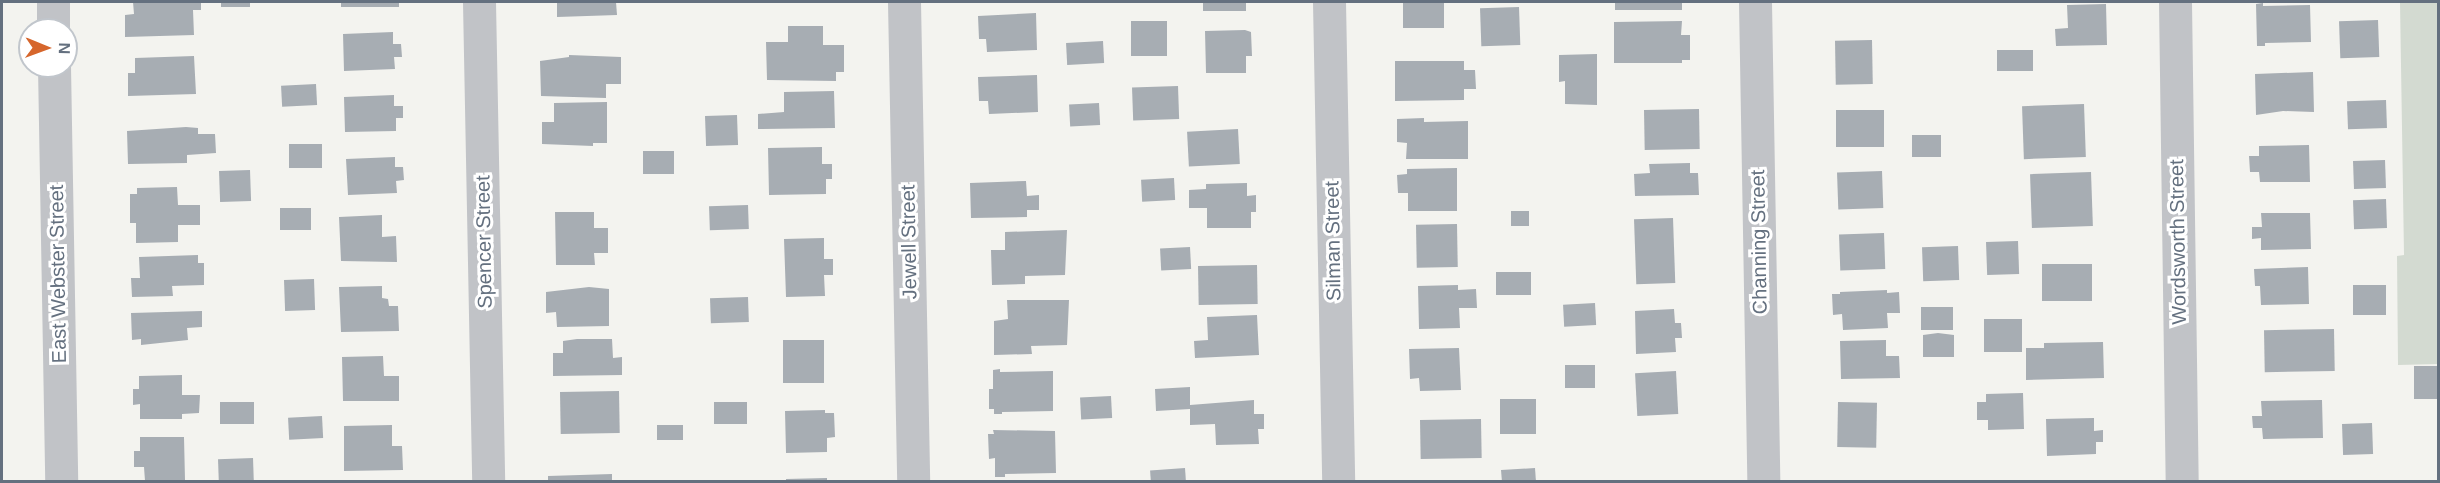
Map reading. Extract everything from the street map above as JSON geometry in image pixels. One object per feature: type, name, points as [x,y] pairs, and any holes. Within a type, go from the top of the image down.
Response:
[{"type":"street","points":[[53,2],[53,18]]},
{"type":"street","name":"Spencer Street","points":[[479,2],[488,482]]},
{"type":"street","name":"Jewell Street","points":[[904,2],[913,482]]},
{"type":"street","name":"Silman Street","points":[[1329,2],[1338,482]]},
{"type":"street","name":"Channing Street","points":[[1755,2],[1763,482]]},
{"type":"street","name":"Wordsworth Street","points":[[2175,2],[2182,482]]},
{"type":"street","name":"East Webster Street","points":[[54,78],[61,482]]},
{"type":"shaded area","points":[[2400,2],[2438,2],[2438,364],[2398,365],[2397,256],[2404,255]]},
{"type":"building","points":[[133,2],[201,2],[201,10],[193,10],[194,35],[125,37],[125,15],[134,14]]},
{"type":"building","points":[[221,2],[250,2],[250,7],[221,7]]},
{"type":"building","points":[[341,2],[399,2],[399,7],[341,7]]},
{"type":"building","points":[[557,2],[616,2],[617,15],[557,17]]},
{"type":"building","points":[[1203,2],[1246,2],[1246,11],[1203,11]]},
{"type":"building","points":[[1403,2],[1444,2],[1444,28],[1403,28]]},
{"type":"building","points":[[1615,2],[1682,2],[1682,10],[1615,10]]},
{"type":"building","points":[[2263,3],[2263,6],[2310,5],[2311,42],[2265,43],[2265,46],[2257,46],[2256,4]]},
{"type":"building","points":[[2106,4],[2107,45],[2056,46],[2055,29],[2068,28],[2067,5]]},
{"type":"building","points":[[1519,7],[1520,45],[1481,46],[1480,8]]},
{"type":"building","points":[[1036,13],[1037,50],[987,52],[986,39],[979,39],[978,16]]},
{"type":"building","points":[[2378,20],[2379,57],[2340,58],[2339,21]]},
{"type":"building","points":[[1131,21],[1167,21],[1167,56],[1131,56]]},
{"type":"building","points":[[1682,21],[1681,35],[1690,35],[1690,60],[1682,60],[1682,63],[1614,63],[1614,22]]},
{"type":"building","points":[[788,26],[823,26],[823,45],[844,45],[844,72],[836,72],[836,81],[767,80],[766,42],[788,42]]},
{"type":"building","points":[[1245,30],[1251,32],[1252,56],[1246,56],[1246,73],[1206,73],[1205,31]]},
{"type":"building","points":[[393,32],[393,44],[401,44],[402,57],[394,57],[395,69],[344,71],[343,34]]},
{"type":"building","points":[[1872,40],[1873,84],[1836,85],[1835,41]]},
{"type":"building","points":[[1103,41],[1104,63],[1067,65],[1066,43]]},
{"type":"building","points":[[1997,50],[2033,50],[2033,71],[1997,71]]},
{"type":"building","points":[[1597,54],[1597,105],[1565,104],[1565,81],[1559,82],[1559,55]]},
{"type":"building","points":[[569,55],[621,57],[621,84],[606,84],[606,98],[541,96],[540,61],[569,57]]},
{"type":"building","points":[[194,56],[196,94],[128,96],[128,73],[135,73],[135,58]]},
{"type":"building","points":[[1395,61],[1464,61],[1464,70],[1475,70],[1476,89],[1464,89],[1464,100],[1395,101]]},
{"type":"building","points":[[2313,72],[2314,112],[2283,111],[2256,115],[2255,74]]},
{"type":"building","points":[[1037,75],[1038,112],[989,114],[988,101],[979,101],[978,77]]},
{"type":"building","points":[[316,84],[317,105],[282,107],[281,86]]},
{"type":"building","points":[[1178,86],[1179,119],[1133,121],[1132,88]]},
{"type":"building","points":[[834,91],[835,128],[758,129],[758,114],[784,112],[784,92]]},
{"type":"building","points":[[394,95],[394,106],[403,106],[403,118],[396,118],[396,131],[345,132],[344,97]]},
{"type":"building","points":[[2386,100],[2387,128],[2348,129],[2347,101]]},
{"type":"building","points":[[607,102],[607,143],[593,143],[593,146],[542,144],[542,122],[554,122],[554,103]]},
{"type":"building","points":[[1099,103],[1100,125],[1070,127],[1069,105]]},
{"type":"building","points":[[2084,104],[2086,157],[2024,159],[2022,106]]},
{"type":"building","points":[[1699,109],[1700,149],[1645,150],[1644,110]]},
{"type":"building","points":[[1836,110],[1884,110],[1884,147],[1836,147]]},
{"type":"building","points":[[737,115],[738,145],[706,146],[705,116]]},
{"type":"building","points":[[1424,118],[1424,122],[1468,121],[1468,159],[1406,159],[1407,143],[1397,142],[1397,119]]},
{"type":"building","points":[[198,128],[198,134],[215,134],[216,153],[187,155],[187,163],[128,164],[127,131]]},
{"type":"building","points":[[1238,129],[1240,164],[1189,167],[1187,132]]},
{"type":"building","points":[[1912,135],[1941,135],[1941,157],[1912,157]]},
{"type":"building","points":[[289,144],[322,144],[322,168],[289,168]]},
{"type":"building","points":[[2309,145],[2310,182],[2260,182],[2259,172],[2250,172],[2249,156],[2259,156],[2259,146]]},
{"type":"building","points":[[822,147],[822,164],[832,164],[832,179],[826,179],[826,194],[769,195],[768,148]]},
{"type":"building","points":[[643,151],[674,151],[674,174],[643,174]]},
{"type":"building","points":[[395,157],[395,167],[403,167],[404,180],[396,181],[397,193],[348,195],[346,159]]},
{"type":"building","points":[[2385,160],[2386,188],[2354,189],[2353,161]]},
{"type":"building","points":[[1690,163],[1690,173],[1698,173],[1699,195],[1635,196],[1634,174],[1650,173],[1649,164]]},
{"type":"building","points":[[1457,168],[1457,211],[1408,211],[1408,193],[1398,193],[1397,175],[1407,174],[1407,169]]},
{"type":"building","points":[[250,170],[251,201],[220,202],[219,171]]},
{"type":"building","points":[[1882,171],[1883,208],[1838,210],[1837,173]]},
{"type":"building","points":[[2091,172],[2093,226],[2032,228],[2030,174]]},
{"type":"building","points":[[1174,178],[1175,200],[1142,202],[1141,180]]},
{"type":"building","points":[[1026,181],[1027,196],[1039,195],[1039,210],[1027,210],[1027,217],[971,218],[970,183]]},
{"type":"building","points":[[1247,183],[1247,196],[1256,195],[1256,212],[1251,212],[1251,228],[1207,228],[1207,208],[1189,208],[1189,190],[1206,189],[1206,184]]},
{"type":"building","points":[[177,187],[178,205],[200,205],[200,225],[178,225],[178,242],[136,243],[136,223],[130,223],[130,194],[137,194],[137,188]]},
{"type":"building","points":[[2386,199],[2387,228],[2354,229],[2353,200]]},
{"type":"building","points":[[748,205],[749,229],[710,230],[709,206]]},
{"type":"building","points":[[280,208],[311,208],[311,230],[280,230]]},
{"type":"building","points":[[1511,211],[1529,211],[1529,226],[1511,226]]},
{"type":"building","points":[[555,212],[594,212],[594,228],[608,228],[608,253],[594,253],[595,265],[556,265]]},
{"type":"building","points":[[2261,213],[2310,213],[2311,249],[2261,250],[2261,238],[2252,239],[2252,227],[2262,227]]},
{"type":"building","points":[[382,215],[382,237],[396,236],[397,262],[341,261],[339,217]]},
{"type":"building","points":[[1673,218],[1675,283],[1636,284],[1634,219]]},
{"type":"building","points":[[1457,224],[1458,267],[1417,268],[1416,225]]},
{"type":"building","points":[[1067,230],[1065,275],[1025,276],[1025,284],[992,285],[991,250],[1005,250],[1005,232]]},
{"type":"building","points":[[1884,233],[1885,269],[1840,271],[1839,235]]},
{"type":"building","points":[[824,238],[824,259],[833,259],[833,275],[824,275],[825,296],[786,297],[784,239]]},
{"type":"building","points":[[2018,241],[2019,274],[1987,275],[1986,242]]},
{"type":"building","points":[[1958,246],[1959,280],[1923,281],[1922,247]]},
{"type":"building","points":[[1190,247],[1191,269],[1161,271],[1160,249]]},
{"type":"building","points":[[198,255],[198,263],[204,263],[204,285],[172,286],[173,296],[132,297],[131,278],[140,278],[139,257]]},
{"type":"building","points":[[2042,264],[2092,264],[2092,301],[2042,301]]},
{"type":"building","points":[[1257,265],[1258,304],[1199,305],[1198,266]]},
{"type":"building","points":[[2308,267],[2309,304],[2261,305],[2260,286],[2255,286],[2254,269]]},
{"type":"building","points":[[1496,272],[1531,272],[1531,295],[1496,295]]},
{"type":"building","points":[[314,279],[315,310],[285,311],[284,280]]},
{"type":"building","points":[[1458,285],[1458,290],[1476,289],[1477,308],[1459,308],[1460,328],[1419,329],[1418,286]]},
{"type":"building","points":[[2353,285],[2386,285],[2386,315],[2353,315]]},
{"type":"building","points":[[382,286],[382,298],[388,299],[389,306],[398,306],[399,331],[341,332],[339,287]]},
{"type":"building","points":[[589,287],[609,289],[609,326],[557,327],[556,312],[546,313],[546,292]]},
{"type":"building","points":[[1887,290],[1887,293],[1899,292],[1900,313],[1887,313],[1888,328],[1843,330],[1842,314],[1833,315],[1832,294]]},
{"type":"building","points":[[748,297],[749,322],[711,323],[710,298]]},
{"type":"building","points":[[1007,300],[1069,300],[1067,345],[1031,346],[1032,354],[994,355],[994,321],[1008,319]]},
{"type":"building","points":[[1595,303],[1596,325],[1564,327],[1563,305]]},
{"type":"building","points":[[1921,307],[1953,307],[1953,330],[1921,330]]},
{"type":"building","points":[[1674,309],[1675,323],[1681,323],[1682,338],[1675,338],[1676,352],[1636,354],[1635,311]]},
{"type":"building","points":[[202,311],[202,327],[187,328],[188,340],[141,345],[141,339],[132,340],[131,313]]},
{"type":"building","points":[[1257,315],[1259,355],[1195,358],[1194,341],[1208,340],[1207,317]]},
{"type":"building","points":[[1984,319],[2022,319],[2022,352],[1984,352]]},
{"type":"building","points":[[2334,329],[2335,371],[2265,372],[2264,330]]},
{"type":"building","points":[[1938,333],[1954,335],[1954,357],[1923,357],[1923,335]]},
{"type":"building","points":[[612,339],[613,358],[622,357],[622,375],[553,376],[553,353],[563,353],[563,341]]},
{"type":"building","points":[[783,340],[824,340],[824,383],[783,383]]},
{"type":"building","points":[[1886,340],[1886,356],[1899,356],[1900,378],[1841,379],[1840,341]]},
{"type":"building","points":[[2103,342],[2104,378],[2026,380],[2026,348],[2044,348],[2044,343]]},
{"type":"building","points":[[1459,348],[1461,390],[1420,391],[1419,378],[1410,379],[1409,349]]},
{"type":"building","points":[[383,356],[384,376],[399,376],[399,401],[343,401],[342,357]]},
{"type":"building","points":[[1565,365],[1595,365],[1595,388],[1565,388]]},
{"type":"building","points":[[2414,366],[2438,366],[2438,399],[2414,399]]},
{"type":"building","points":[[1000,369],[1000,372],[1053,371],[1053,411],[994,414],[994,409],[989,409],[989,389],[993,389],[993,370]]},
{"type":"building","points":[[1676,371],[1678,414],[1637,416],[1635,373]]},
{"type":"building","points":[[182,375],[182,395],[200,395],[199,413],[182,414],[182,419],[140,419],[140,404],[133,405],[133,389],[139,389],[139,376]]},
{"type":"building","points":[[1190,387],[1190,405],[1254,400],[1254,414],[1264,414],[1264,429],[1258,429],[1259,444],[1216,445],[1215,424],[1190,425],[1190,409],[1156,411],[1155,389]]},
{"type":"building","points":[[619,391],[620,433],[561,434],[560,392]]},
{"type":"building","points":[[2023,393],[2024,429],[1988,430],[1988,420],[1977,420],[1977,402],[1986,402],[1986,394]]},
{"type":"building","points":[[1111,396],[1112,418],[1081,420],[1080,398]]},
{"type":"building","points":[[1500,399],[1536,399],[1536,434],[1500,434]]},
{"type":"building","points":[[2322,400],[2323,438],[2263,439],[2262,428],[2253,428],[2252,416],[2262,416],[2261,401]]},
{"type":"building","points":[[220,402],[254,402],[254,424],[220,424]]},
{"type":"building","points":[[714,402],[747,402],[747,424],[714,424]]},
{"type":"building","points":[[1838,402],[1877,403],[1876,448],[1837,447]]},
{"type":"building","points":[[825,410],[825,413],[834,413],[835,437],[827,438],[827,452],[786,453],[785,411]]},
{"type":"building","points":[[322,416],[323,438],[289,440],[288,418]]},
{"type":"building","points":[[2094,418],[2094,431],[2103,430],[2103,442],[2096,442],[2096,454],[2047,456],[2046,419]]},
{"type":"building","points":[[1481,419],[1482,458],[1421,459],[1420,420]]},
{"type":"building","points":[[2372,423],[2373,454],[2343,455],[2342,424]]},
{"type":"building","points":[[392,425],[392,446],[402,446],[403,470],[344,471],[344,426]]},
{"type":"building","points":[[657,425],[683,425],[683,440],[657,440]]},
{"type":"building","points":[[993,430],[1055,431],[1056,473],[1005,474],[1005,477],[995,477],[995,458],[989,459],[988,434],[994,434]]},
{"type":"building","points":[[140,437],[184,437],[185,480],[145,481],[144,467],[134,467],[134,451],[140,451]]},
{"type":"building","points":[[253,458],[254,482],[219,482],[218,459]]},
{"type":"building","points":[[1185,468],[1186,482],[1151,482],[1150,470]]},
{"type":"building","points":[[1535,468],[1536,482],[1502,482],[1501,470]]},
{"type":"building","points":[[612,474],[612,482],[548,482],[548,476]]},
{"type":"building","points":[[827,478],[827,482],[786,482],[786,479]]}]
